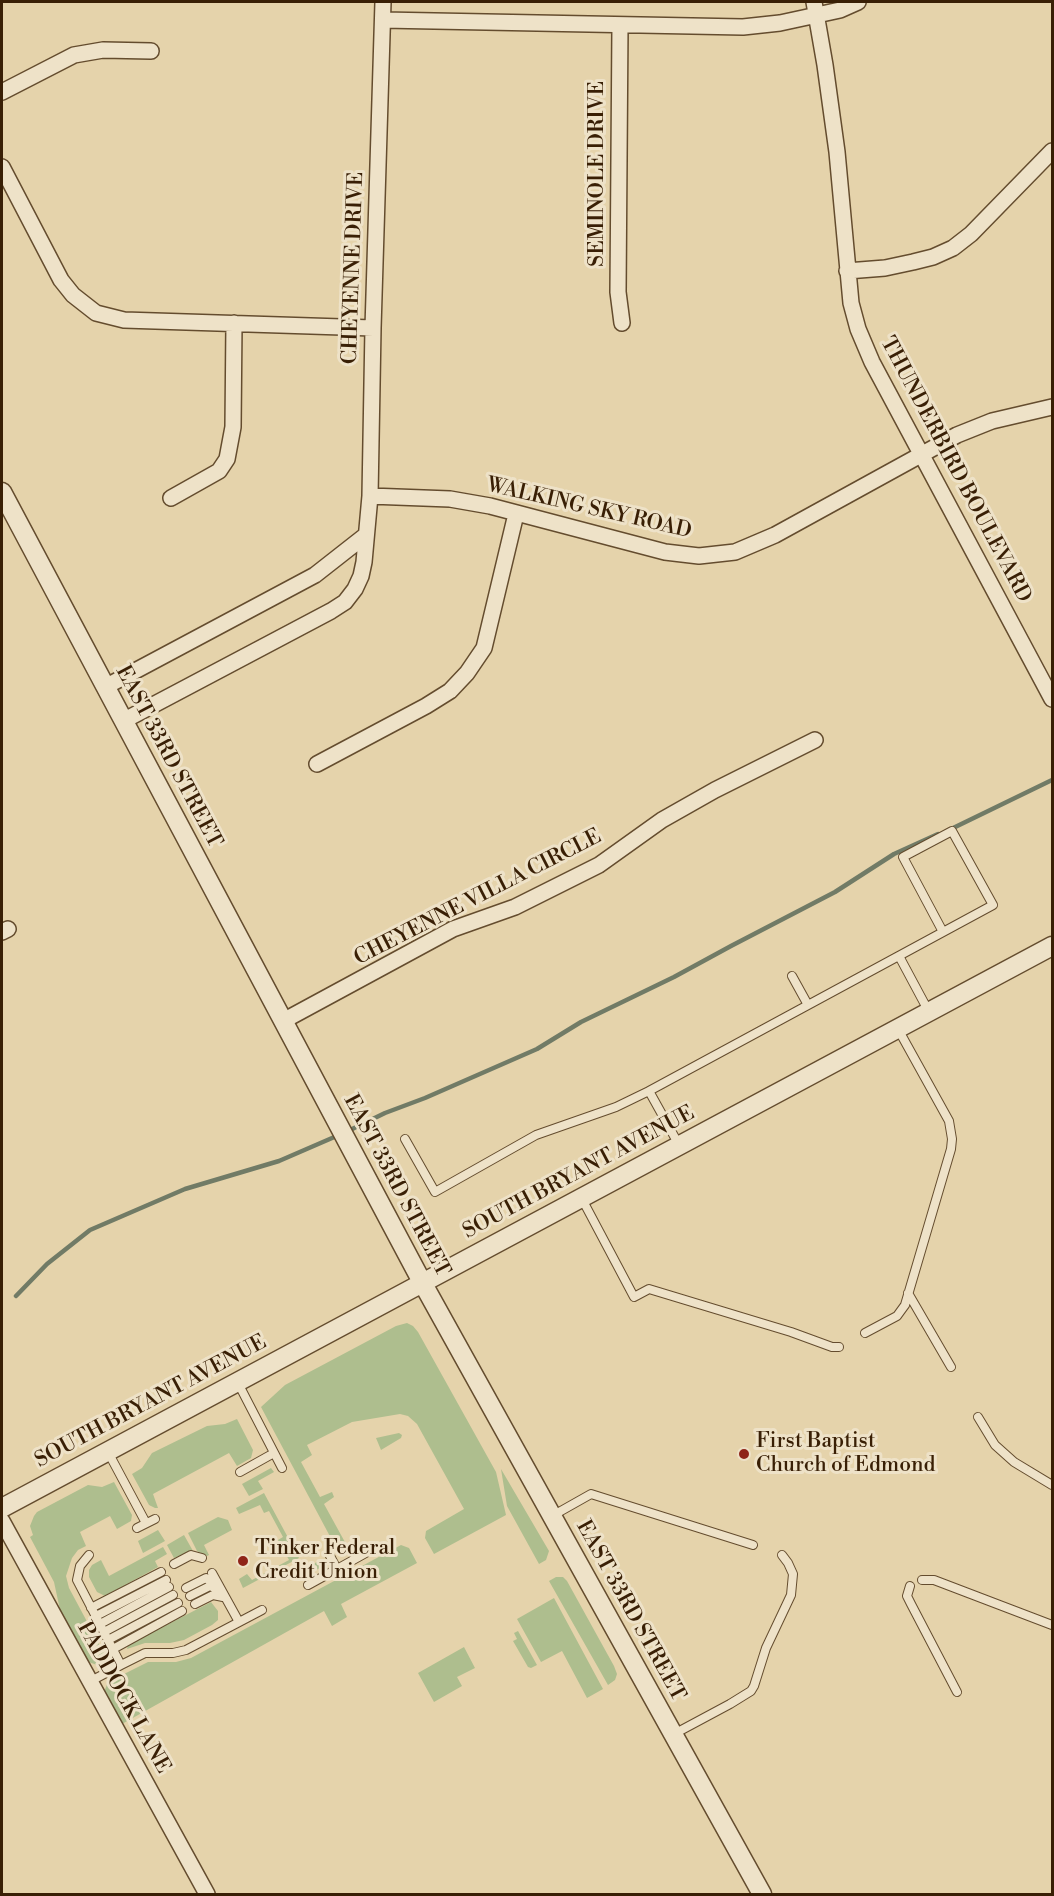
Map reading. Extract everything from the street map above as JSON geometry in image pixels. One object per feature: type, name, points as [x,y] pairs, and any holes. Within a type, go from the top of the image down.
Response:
[{"type":"street","name":"CHEYENNE DRIVE","points":[[123,721],[331,611],[345,602],[361,576],[370,495],[383,2]]},
{"type":"street","points":[[383,20],[743,27],[780,23],[815,8],[840,10],[858,2]]},
{"type":"street","name":"THUNDERBIRD BOULEVARD","points":[[815,8],[837,152],[851,303],[867,351],[1053,699]]},
{"type":"street","name":"SEMINOLE DRIVE","points":[[620,25],[618,292],[622,323]]},
{"type":"street","points":[[2,92],[74,55],[103,50],[151,51]]},
{"type":"street","points":[[847,271],[885,268],[913,262],[933,257],[953,248],[971,234],[1053,152]]},
{"type":"street","points":[[2,167],[62,280],[73,295],[96,313],[124,320],[373,328]]},
{"type":"street","points":[[171,498],[219,471],[226,459],[233,427],[234,323]]},
{"type":"street","name":"WALKING SKY ROAD","points":[[370,495],[450,499],[490,506],[665,552],[699,556],[735,552],[775,535],[957,435],[992,421],[1053,407]]},
{"type":"street","name":"EAST 33RD STREET","points":[[2,492],[422,1282],[762,1894]]},
{"type":"street","points":[[317,764],[426,706],[450,691],[467,673],[484,648],[516,514]]},
{"type":"street","points":[[105,687],[315,575],[366,535]]},
{"type":"street","name":"CHEYENNE VILLA CIRCLE","points":[[283,1021],[453,929],[515,907],[599,865],[671,815],[815,740]]},
{"type":"street","name":"SOUTH BRYANT AVENUE","points":[[2,1508],[1053,946]]},
{"type":"street","name":"PADDOCK LANE","points":[[2,1521],[207,1894]]},
{"type":"lane","points":[[405,1138],[435,1192],[536,1136],[616,1107],[649,1091],[993,905],[952,831],[903,857],[943,932]]},
{"type":"lane","points":[[899,956],[929,1012]]},
{"type":"lane","points":[[792,976],[808,1005]]},
{"type":"lane","points":[[865,1333],[897,1316],[905,1305],[951,1149],[949,1121],[898,1029]]},
{"type":"lane","points":[[649,1091],[679,1145]]},
{"type":"lane","points":[[581,1197],[634,1297],[649,1289],[791,1332],[832,1347],[839,1347]]},
{"type":"lane","points":[[909,1293],[951,1367]]},
{"type":"lane","points":[[237,1382],[282,1468]]},
{"type":"lane","points":[[978,1417],[995,1445],[1014,1462],[1053,1485]]},
{"type":"lane","points":[[107,1451],[146,1523]]},
{"type":"lane","points":[[240,1472],[274,1453]]},
{"type":"lane","points":[[552,1516],[591,1494],[753,1545]]},
{"type":"lane","points":[[137,1528],[155,1519]]},
{"type":"lane","points":[[308,1585],[373,1549]]},
{"type":"lane","points":[[328,1554],[337,1569]]},
{"type":"lane","points":[[89,1555],[80,1566],[77,1580],[121,1665]]},
{"type":"lane","points":[[174,1564],[192,1555],[202,1558]]},
{"type":"lane","points":[[673,1735],[751,1691],[766,1648],[791,1595],[793,1574],[782,1555]]},
{"type":"lane","points":[[91,1608],[161,1572]]},
{"type":"lane","points":[[210,1574],[239,1622]]},
{"type":"lane","points":[[186,1588],[208,1578],[226,1599]]},
{"type":"lane","points":[[922,1580],[934,1580],[1053,1625]]},
{"type":"lane","points":[[190,1596],[212,1586],[226,1599]]},
{"type":"lane","points":[[910,1586],[907,1596],[910,1604],[957,1692]]},
{"type":"lane","points":[[98,1620],[169,1587],[106,1636]]},
{"type":"lane","points":[[195,1604],[216,1594],[226,1599]]},
{"type":"lane","points":[[106,1636],[178,1603]]},
{"type":"lane","points":[[89,1682],[145,1653],[173,1653],[186,1650],[262,1610]]},
{"type":"lane","points":[[113,1649],[182,1611]]},
{"type":"green space","points":[[407,1323],[418,1332],[496,1472],[506,1515],[434,1554],[425,1538],[426,1531],[464,1509],[417,1424],[408,1416],[400,1414],[352,1422],[307,1445],[312,1455],[301,1462],[320,1497],[332,1492],[334,1497],[324,1504],[346,1544],[357,1539],[361,1543],[360,1546],[341,1557],[261,1407],[285,1385],[396,1326]]},
{"type":"green space","points":[[237,1419],[253,1450],[251,1458],[237,1466],[229,1453],[153,1494],[158,1508],[149,1505],[132,1474],[142,1468],[152,1453],[207,1426],[225,1424]]},
{"type":"green space","points":[[399,1433],[402,1435],[401,1438],[381,1450],[376,1438]]},
{"type":"green space","points":[[271,1468],[274,1472],[258,1481],[263,1489],[249,1496],[242,1484]]},
{"type":"green space","points":[[501,1469],[549,1551],[546,1560],[539,1564],[507,1506]]},
{"type":"green space","points":[[114,1482],[132,1515],[131,1521],[117,1529],[110,1516],[80,1532],[86,1546],[78,1550],[72,1558],[66,1576],[69,1588],[106,1657],[105,1661],[97,1665],[86,1661],[62,1619],[54,1582],[30,1537],[33,1535],[30,1526],[37,1512],[88,1485],[102,1487]]},
{"type":"green space","points":[[264,1493],[299,1558],[243,1588],[239,1579],[247,1574],[252,1580],[289,1560],[278,1540],[283,1537],[269,1511],[264,1513],[260,1505],[239,1514],[236,1508]]},
{"type":"green space","points":[[218,1517],[228,1520],[232,1530],[204,1545],[209,1555],[207,1556],[197,1551],[188,1533]]},
{"type":"green space","points":[[158,1530],[165,1541],[143,1553],[138,1541]]},
{"type":"green space","points":[[184,1535],[193,1551],[174,1558],[167,1545]]},
{"type":"green space","points":[[401,1545],[409,1548],[417,1563],[341,1604],[347,1617],[332,1626],[324,1611],[122,1724],[104,1692],[108,1682],[148,1662],[176,1662],[191,1658]]},
{"type":"green space","points":[[163,1547],[167,1554],[155,1561],[158,1567],[105,1596],[97,1592],[89,1577],[92,1565],[101,1560],[109,1576]]},
{"type":"green space","points":[[320,1560],[324,1566],[306,1575],[298,1563],[301,1561],[305,1569]]},
{"type":"green space","points":[[556,1577],[563,1577],[567,1581],[614,1666],[617,1674],[615,1680],[608,1685],[549,1581]]},
{"type":"green space","points":[[554,1598],[603,1689],[587,1698],[562,1651],[541,1662],[517,1619]]},
{"type":"green space","points":[[211,1602],[218,1611],[218,1620],[212,1625],[184,1640],[170,1643],[145,1643],[127,1649],[128,1645]]},
{"type":"green space","points":[[518,1631],[537,1665],[531,1668],[528,1667],[513,1641],[517,1639],[514,1633]]},
{"type":"green space","points":[[464,1647],[475,1668],[457,1677],[462,1686],[434,1702],[418,1673]]},
{"type":"waterway","points":[[949,830],[1052,780]]},
{"type":"waterway","points":[[346,1132],[385,1113],[537,1049],[581,1022],[674,977],[835,892],[894,854],[938,834]]},
{"type":"waterway","points":[[16,1296],[47,1264],[90,1230],[185,1189],[279,1161],[339,1135]]},
{"type":"place","name":"First Baptist Church of Edmond","points":[[744,1454]]},
{"type":"place","name":"Tinker Federal Credit Union","points":[[243,1561]]}]
